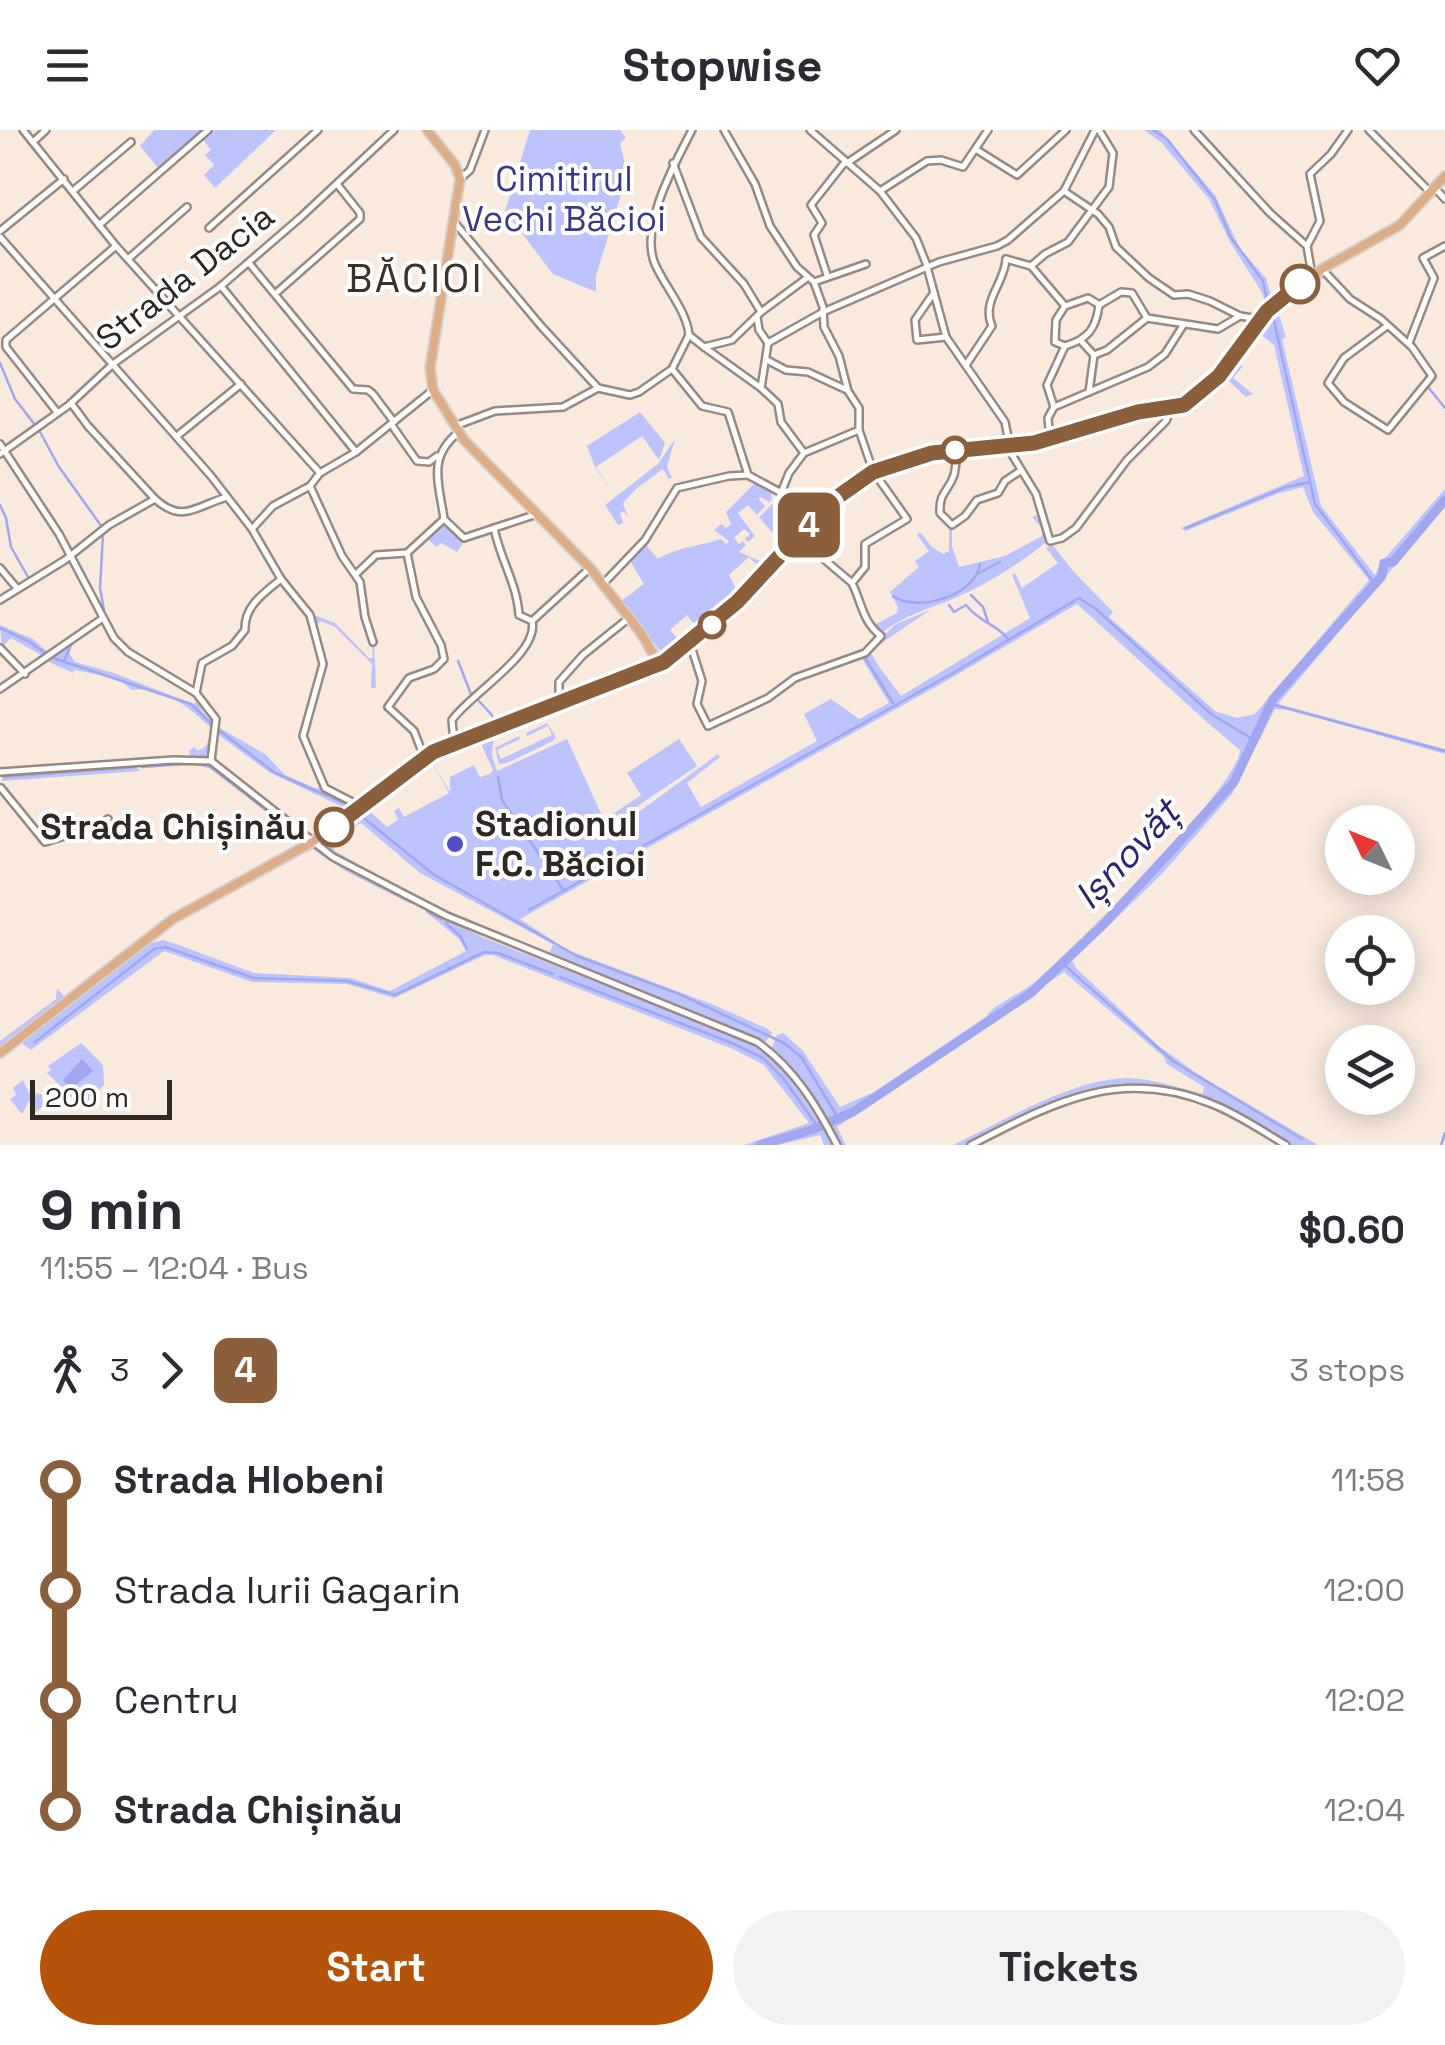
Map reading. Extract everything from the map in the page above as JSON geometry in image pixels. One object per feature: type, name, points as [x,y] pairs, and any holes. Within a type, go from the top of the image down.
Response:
[{"type":"main road","points":[[427,130],[455,165],[460,178],[430,368],[433,390],[457,429],[590,568],[660,664]]},
{"type":"main road","points":[[0,1053],[182,913],[314,841],[424,757],[660,664],[745,594],[844,491],[873,472],[932,453],[1050,440],[1138,412],[1184,405],[1211,384],[1270,308],[1322,268],[1400,225],[1445,176]]},
{"type":"street","points":[[22,130],[116,246],[320,473]]},
{"type":"street","points":[[33,142],[46,130]]},
{"type":"street","points":[[99,225],[208,130]]},
{"type":"street","points":[[209,228],[318,130]]},
{"type":"street","name":"Strada Dacia","points":[[1,450],[71,402],[113,364],[221,286],[394,130]]},
{"type":"street","points":[[460,178],[470,170],[485,130]]},
{"type":"street","points":[[692,130],[673,164],[654,230],[653,260],[686,320],[690,335],[778,404],[781,422],[804,453]]},
{"type":"street","points":[[724,130],[755,184],[770,226],[810,280],[848,390],[859,408],[859,430],[873,472],[907,519],[865,544],[865,567],[852,583]]},
{"type":"street","points":[[810,130],[880,191],[916,238],[946,338],[1005,422],[1009,446],[1036,494],[1050,540],[1062,538],[1076,528],[1127,460],[1166,421],[1171,409]]},
{"type":"street","points":[[827,275],[814,235],[822,224],[811,205],[846,162],[896,130]]},
{"type":"street","points":[[880,191],[918,164],[934,160],[963,166],[988,130]]},
{"type":"street","points":[[977,150],[1017,175],[1066,130]]},
{"type":"street","points":[[1194,130],[1276,219],[1308,246]]},
{"type":"street","points":[[1312,275],[1308,246],[1320,221],[1310,174],[1337,148],[1348,130]]},
{"type":"street","points":[[1369,130],[1445,199]]},
{"type":"street","points":[[768,343],[823,312],[926,269],[997,246],[1064,191],[1093,131],[1112,148],[1109,187],[1068,242],[1032,266]]},
{"type":"street","points":[[72,191],[132,142]]},
{"type":"street","points":[[673,164],[701,237],[744,284],[759,314],[759,330],[768,343],[761,388]]},
{"type":"street","points":[[64,180],[0,234],[177,436],[252,529],[281,579],[310,615],[323,664],[303,732],[304,741],[325,788],[361,807]]},
{"type":"street","points":[[275,294],[360,219],[360,213],[337,184]]},
{"type":"street","points":[[1064,191],[1092,209],[1109,227],[1116,247],[1148,278],[1174,295],[1188,294],[1240,316],[1260,319]]},
{"type":"street","points":[[128,259],[187,207]]},
{"type":"street","points":[[452,221],[598,388],[630,395],[654,384],[672,368],[690,335]]},
{"type":"street","points":[[57,412],[4,344],[116,246]]},
{"type":"street","points":[[997,246],[1006,258],[1032,266],[1065,306]]},
{"type":"street","points":[[1408,344],[1434,278],[1422,258],[1445,246]]},
{"type":"street","points":[[966,365],[992,326],[988,312],[992,295],[1003,278],[1006,258]]},
{"type":"street","points":[[249,263],[353,388],[373,394],[417,461],[430,462],[457,429],[494,411],[563,407],[598,388]]},
{"type":"street","points":[[686,345],[732,340],[759,314],[810,280],[866,264]]},
{"type":"street","points":[[1322,268],[1350,299],[1388,326],[1408,344],[1432,376],[1388,430],[1344,402],[1328,383],[1344,358],[1388,326]]},
{"type":"street","points":[[221,286],[356,452]]},
{"type":"street","points":[[1099,305],[1088,298],[1065,306],[1055,328],[1055,342],[1065,346],[1080,342],[1094,327],[1099,305],[1121,292],[1132,294],[1147,318]]},
{"type":"street","points":[[933,294],[915,320],[917,340],[946,338]]},
{"type":"street","points":[[1094,355],[1107,350],[1147,318],[1218,328],[1240,316]]},
{"type":"street","points":[[1050,440],[1048,418],[1054,407],[1155,362],[1184,324]]},
{"type":"street","points":[[747,327],[759,330]]},
{"type":"street","points":[[1080,342],[1094,355]]},
{"type":"street","points":[[1054,407],[1047,385],[1065,346]]},
{"type":"street","points":[[1089,392],[1094,355]]},
{"type":"street","points":[[768,360],[786,370],[808,372],[848,390]]},
{"type":"street","points":[[672,368],[702,406],[728,412],[748,476]]},
{"type":"street","points":[[177,436],[242,383]]},
{"type":"street","points":[[252,529],[274,506],[310,486],[320,473],[356,452],[433,390]]},
{"type":"street","points":[[71,402],[88,426],[168,511],[187,512],[227,498]]},
{"type":"street","points":[[781,493],[789,473],[804,453],[859,430]]},
{"type":"street","points":[[1,450],[71,555],[114,638],[128,652],[196,693],[216,719],[211,761]]},
{"type":"street","points":[[956,450],[954,476],[940,495],[939,507],[940,514],[952,525],[977,500],[998,493],[1005,481],[1020,471]]},
{"type":"street","points":[[437,456],[444,519],[464,538],[537,514]]},
{"type":"street","points":[[603,584],[645,540],[677,488],[729,476],[748,476],[816,517]]},
{"type":"street","points":[[310,486],[342,556],[356,574],[373,642]]},
{"type":"street","points":[[0,600],[155,499]]},
{"type":"street","points":[[356,574],[376,555],[408,554],[444,519]]},
{"type":"street","points":[[494,528],[500,554],[512,576],[519,615],[532,620]]},
{"type":"street","points":[[690,643],[702,681],[697,704],[708,726],[768,698],[795,678],[867,651],[881,636],[864,619],[852,583],[812,549],[802,534]]},
{"type":"street","points":[[408,554],[416,597],[442,644],[444,659],[434,669],[409,678],[388,707],[414,731],[424,757]]},
{"type":"street","points":[[0,568],[16,587]]},
{"type":"street","points":[[532,620],[590,568]]},
{"type":"street","points":[[196,693],[202,663],[232,646],[245,630],[244,620],[256,600],[281,579]]},
{"type":"street","points":[[0,689],[104,618]]},
{"type":"street","points":[[559,703],[559,682],[582,656],[629,618]]},
{"type":"street","points":[[454,742],[452,720],[528,644],[534,633],[532,620]]},
{"type":"street","points":[[0,648],[26,674]]},
{"type":"street","points":[[0,772],[185,759],[211,761],[333,856],[364,874],[502,940],[758,1042],[788,1068],[838,1145]]},
{"type":"street","points":[[0,789],[42,841],[96,827],[108,818]]},
{"type":"street","points":[[970,1145],[1078,1096],[1121,1086],[1202,1100],[1286,1145]]},
{"type":"green space","points":[[154,130],[202,130],[159,169],[140,146]]},
{"type":"green space","points":[[214,130],[276,130],[215,188],[204,175],[214,165],[205,155],[211,150],[203,140]]},
{"type":"green space","name":"Cimitirul Vechi Băcioi","points":[[530,130],[620,130],[626,138],[620,143],[627,174],[596,276],[596,292],[553,274],[505,211]]},
{"type":"green space","points":[[1144,130],[1160,130],[1215,195],[1240,249],[1266,278],[1272,299],[1293,284],[1298,273],[1304,272],[1292,288],[1265,309],[1263,294],[1209,199],[1161,142]]},
{"type":"green space","points":[[1322,274],[1326,276],[1277,309],[1321,506],[1375,575],[1380,564],[1445,489],[1445,506],[1278,704],[1445,749],[1445,754],[1275,709],[1232,794],[1162,874],[1072,961],[1160,1047],[1199,1075],[1318,1145],[1291,1145],[1201,1097],[1122,1083],[1069,1097],[965,1145],[953,1145],[1038,1103],[1106,1080],[1146,1080],[1203,1094],[1204,1087],[1167,1064],[1164,1057],[1064,972],[837,1127],[846,1145],[841,1145],[802,1080],[772,1047],[777,1035],[783,1033],[803,1051],[840,1107],[874,1092],[1036,981],[1151,868],[1213,797],[1240,750],[1077,604],[520,919],[554,941],[554,945],[768,1029],[772,1033],[765,1042],[549,954],[553,944],[420,873],[361,823],[345,830],[333,850],[501,936],[368,873],[324,845],[326,839],[334,839],[338,830],[366,808],[387,827],[398,820],[394,811],[399,808],[404,817],[449,793],[432,763],[450,792],[450,777],[474,765],[480,777],[490,774],[493,770],[478,737],[494,732],[492,755],[497,771],[567,739],[610,833],[718,754],[720,757],[687,783],[701,807],[817,741],[804,714],[831,699],[859,719],[889,703],[861,657],[896,624],[930,610],[870,651],[901,696],[1030,618],[1012,575],[1015,573],[1022,588],[1058,563],[1046,548],[1052,544],[1113,612],[1109,617],[1215,711],[1237,718],[1255,714],[1369,580],[1313,512],[1303,487],[1185,531],[1181,528],[1304,476],[1274,345],[1255,330],[1268,314]]},
{"type":"green space","points":[[1236,360],[1243,366],[1233,378],[1253,394],[1246,397],[1228,380],[1196,406],[1196,412],[1192,409],[1192,403]]},
{"type":"green space","points":[[640,412],[665,443],[659,460],[642,436],[596,467],[612,492],[595,467],[587,446]]},
{"type":"green space","points":[[675,439],[667,467],[672,478],[663,469],[636,489],[623,503],[628,517],[620,513],[623,523],[618,525],[605,505],[658,464]]},
{"type":"green space","points":[[755,483],[771,493],[772,499],[759,499],[765,506],[757,515],[748,505],[738,513],[755,536],[748,542],[745,539],[750,534],[744,529],[734,538],[746,545],[739,552],[760,561],[756,564],[749,557],[729,575],[735,596],[698,629],[687,615],[670,630],[679,640],[661,652],[621,601],[644,584],[630,561],[646,545],[658,559],[721,539],[726,544],[729,541],[714,530],[721,524],[726,528],[731,524],[726,512]]},
{"type":"green space","points":[[782,495],[809,517],[805,515],[781,540],[785,548],[759,517]]},
{"type":"green space","points":[[1041,514],[1045,543],[982,585],[880,633],[863,612],[855,583],[860,577],[857,585],[874,625],[897,613],[890,592],[919,567],[915,561],[929,551],[917,535],[920,532],[943,554],[949,551],[949,528],[952,529],[952,546],[959,567],[1005,556],[1042,536],[1043,529],[1032,517]]},
{"type":"green space","points":[[443,524],[463,543],[457,552],[441,543],[437,547],[426,538]]},
{"type":"green space","points":[[311,614],[335,623],[369,658],[373,658],[374,642],[376,688],[371,688],[372,664],[335,627],[321,621],[317,624]]},
{"type":"green space","points":[[0,625],[33,639],[50,654],[40,659],[41,655],[11,638],[2,647]]},
{"type":"green space","points":[[72,642],[69,653],[75,662],[193,704],[198,701],[214,724],[210,753],[207,757],[190,756],[189,751],[205,747],[213,730],[177,701],[155,691],[132,690],[117,678],[74,670],[73,673],[47,661]]},
{"type":"green space","points":[[547,723],[556,737],[553,741],[499,764],[495,748],[519,736],[520,739],[497,750],[501,759],[552,735],[548,726],[527,736],[526,733]]},
{"type":"green space","points":[[218,727],[265,754],[285,775],[317,789],[320,786],[316,778],[327,792],[356,805],[346,812],[347,809],[269,772],[216,733]]},
{"type":"green space","points":[[679,739],[697,766],[617,820],[613,814],[641,795],[627,773]]},
{"type":"green space","points":[[194,761],[223,772],[239,782],[308,842],[215,893],[213,890],[297,846],[300,839],[212,769],[196,765],[139,765]]},
{"type":"green space","points":[[135,765],[140,771],[2,781],[3,775]]},
{"type":"green space","points":[[313,845],[413,901],[411,904],[347,872],[312,849],[247,885],[245,881]]},
{"type":"green space","points":[[242,883],[244,886],[189,914],[149,944],[163,940],[254,973],[350,978],[390,991],[466,951],[459,939],[428,910],[482,937],[752,1043],[784,1068],[834,1145],[824,1145],[820,1135],[778,1145],[744,1145],[809,1123],[764,1065],[733,1049],[493,955],[485,955],[394,998],[347,984],[252,982],[164,951],[31,1050],[20,1042],[176,920]]},
{"type":"green space","points":[[57,988],[66,999],[0,1049],[0,1041],[56,999]]},
{"type":"green space","points":[[81,1043],[103,1065],[104,1085],[82,1107],[47,1073],[51,1070],[48,1066]]},
{"type":"green space","points":[[23,1080],[29,1093],[42,1094],[43,1106],[31,1116],[36,1109],[29,1101],[22,1114],[10,1099],[16,1095],[13,1088]]},
{"type":"shaded area","points":[[82,1059],[93,1071],[71,1089],[63,1080]]},
{"type":"waterway","points":[[1153,130],[1167,139],[1215,200],[1230,236],[1263,281],[1268,304]]},
{"type":"waterway","points":[[1272,312],[1315,504],[1375,584]]},
{"type":"waterway","points":[[0,363],[15,399],[35,425]]},
{"type":"waterway","points":[[1428,387],[1445,408]]},
{"type":"waterway","points":[[39,430],[59,467],[102,527]]},
{"type":"waterway","points":[[1186,528],[1286,487],[1310,482]]},
{"type":"waterway","name":"Ișnovăț","points":[[760,1145],[853,1112],[1031,993],[1104,924],[1234,782],[1273,699],[1382,576],[1384,563],[1393,562],[1445,500]]},
{"type":"waterway","points":[[0,505],[11,547],[28,577]]},
{"type":"waterway","points":[[103,534],[100,588],[104,610]]},
{"type":"waterway","points":[[979,573],[1000,562]]},
{"type":"waterway","points":[[893,596],[916,603],[944,598],[968,585],[980,564]]},
{"type":"waterway","points":[[971,595],[983,607],[988,622]]},
{"type":"waterway","points":[[529,910],[953,673],[1079,598],[1211,714],[1254,740]]},
{"type":"waterway","points":[[949,605],[954,612],[966,605],[1008,639]]},
{"type":"waterway","points":[[64,661],[72,643],[100,624]]},
{"type":"waterway","points":[[0,628],[46,654]]},
{"type":"waterway","points":[[53,658],[191,704],[213,725]]},
{"type":"waterway","points":[[865,658],[893,703]]},
{"type":"waterway","points":[[458,661],[471,694]]},
{"type":"waterway","points":[[477,699],[495,721]]},
{"type":"waterway","points":[[1271,704],[1445,751]]},
{"type":"waterway","points":[[220,731],[275,773],[351,806]]},
{"type":"waterway","points":[[142,767],[189,763],[209,766],[301,837]]},
{"type":"waterway","points":[[3,777],[134,767]]},
{"type":"waterway","points":[[498,777],[502,800],[564,891]]},
{"type":"waterway","points":[[360,815],[433,874],[577,956],[679,994],[784,1043],[802,1058],[838,1118]]},
{"type":"waterway","points":[[427,911],[441,919]]},
{"type":"waterway","points":[[446,923],[467,949]]},
{"type":"waterway","points":[[35,1042],[154,949],[165,947],[254,978],[347,981],[395,995],[484,952],[498,953],[553,974]]},
{"type":"waterway","points":[[1062,963],[1173,1061],[1302,1139]]},
{"type":"waterway","points":[[560,977],[763,1058],[783,1078],[818,1127]]},
{"type":"waterway","points":[[1441,1145],[1445,1133]]},
{"type":"bus line","name":"4","points":[[334,827],[433,752],[664,662],[737,602],[829,503],[873,472],[932,453],[1050,440],[1138,412],[1184,405],[1219,376],[1267,311],[1300,284]]},
{"type":"place","name":"Strada Chișinău","points":[[334,827]]},
{"type":"place","name":"Stadionul F.C. Băcioi","points":[[455,844]]},
{"type":"district","name":"BĂCIOI","points":[[415,278]]}]
